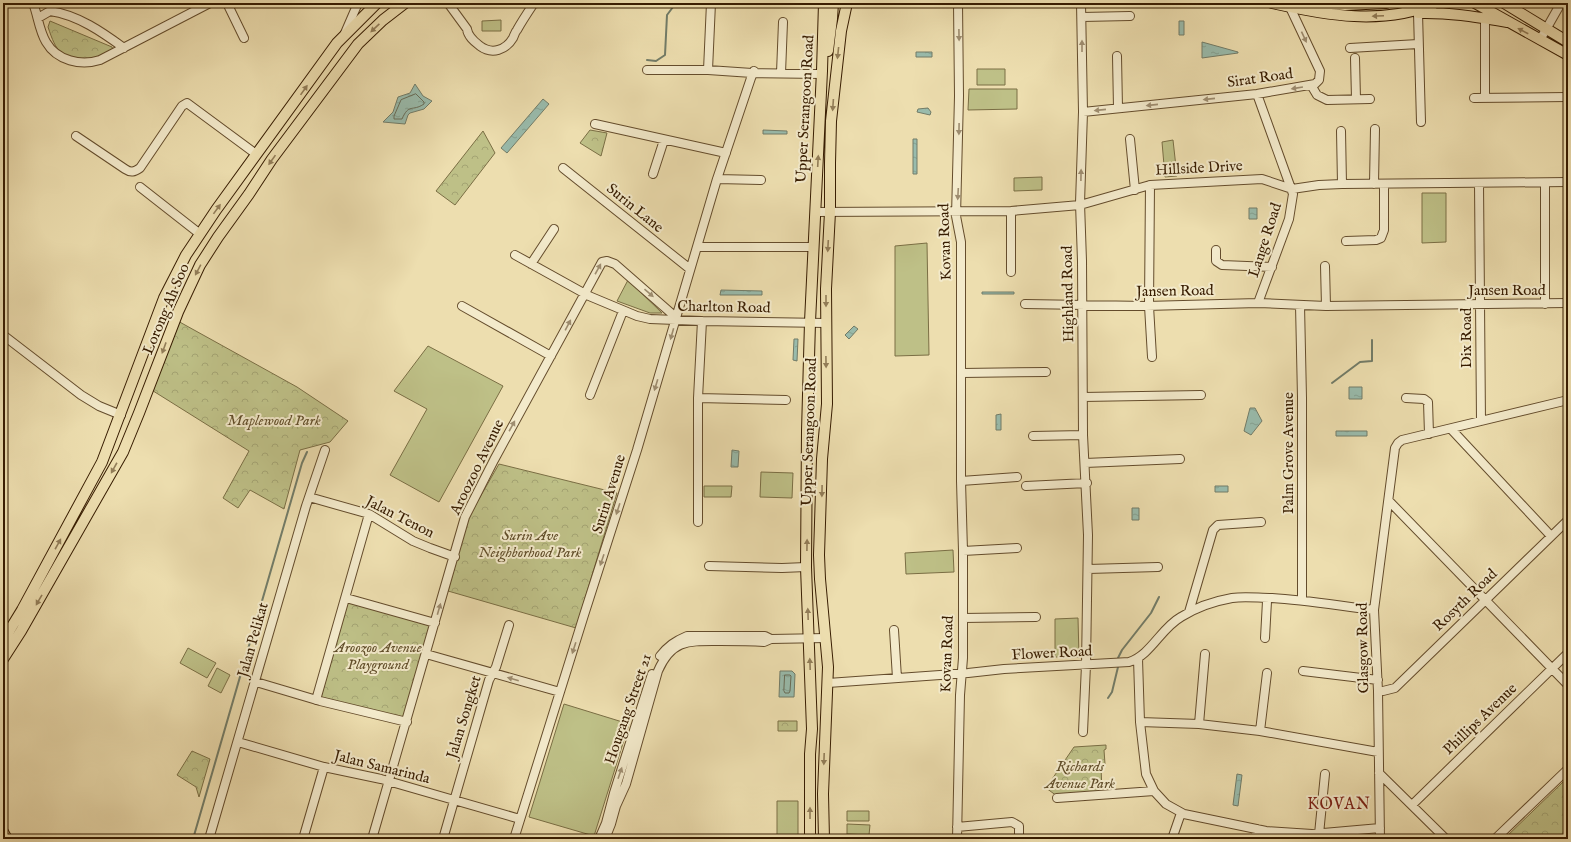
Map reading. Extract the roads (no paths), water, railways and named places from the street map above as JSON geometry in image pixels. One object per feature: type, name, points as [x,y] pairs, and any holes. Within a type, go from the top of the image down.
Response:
[{"type":"main road","name":"Lorong Ah Soo","points":[[3,641],[22,610],[102,462],[164,298],[186,256],[256,154],[337,43],[376,3]]},
{"type":"main road","name":"Lorong Ah Soo","points":[[3,659],[104,485],[134,428],[180,307],[188,288],[207,254],[272,159],[358,44],[383,20],[405,3]]},
{"type":"main road","name":"Upper Serangoon Road","points":[[810,839],[810,754],[812,729],[806,567],[810,322],[824,3]]},
{"type":"main road","points":[[820,108],[833,3]]},
{"type":"main road","points":[[840,3],[839,17],[841,31]]},
{"type":"main road","name":"Upper Serangoon Road","points":[[824,839],[823,794],[828,683],[819,555],[822,459],[828,404],[826,289],[830,212],[831,132],[834,90],[841,31],[847,3]]},
{"type":"main road","points":[[1272,3],[1345,16],[1444,13],[1507,22]]},
{"type":"main road","points":[[1320,3],[1357,5],[1386,3]]},
{"type":"main road","points":[[1400,14],[1421,9],[1436,3]]},
{"type":"main road","points":[[1475,3],[1568,55]]},
{"type":"main road","points":[[1504,3],[1568,42]]},
{"type":"main road","points":[[1356,16],[1357,5]]},
{"type":"main road","points":[[93,480],[92,487],[96,490],[99,490],[104,485]]},
{"type":"main road","points":[[3,832],[7,839]]},
{"type":"street","points":[[36,5],[38,18],[46,43],[59,55],[71,62],[92,63],[210,3]]},
{"type":"street","points":[[227,3],[244,38]]},
{"type":"street","name":"Lorong Ah Soo","points":[[343,37],[358,3]]},
{"type":"street","points":[[448,3],[467,29],[486,44],[492,46],[503,44],[515,31],[534,3]]},
{"type":"street","points":[[708,70],[710,3]]},
{"type":"street","name":"Kovan Road","points":[[957,839],[963,618],[961,481],[961,242],[957,212],[959,102],[958,3]]},
{"type":"street","name":"Highland Road","points":[[1081,3],[1082,112],[1080,205],[1083,435],[1086,483],[1088,570],[1083,732]]},
{"type":"street","points":[[1540,40],[1561,3]]},
{"type":"street","name":"Sirat Road","points":[[1082,112],[1257,94],[1311,86],[1315,84],[1319,80],[1320,71],[1288,5]]},
{"type":"street","points":[[38,18],[50,11],[60,13],[101,31],[124,48]]},
{"type":"street","points":[[1418,13],[1421,122]]},
{"type":"street","points":[[1082,17],[1130,16]]},
{"type":"street","points":[[1485,18],[1485,98]]},
{"type":"street","points":[[781,72],[783,22]]},
{"type":"street","points":[[1350,48],[1418,44]]},
{"type":"street","points":[[1117,56],[1118,108]]},
{"type":"street","points":[[1355,58],[1356,99]]},
{"type":"street","points":[[647,70],[711,69],[753,72],[822,72]]},
{"type":"street","name":"Surin Avenue","points":[[514,839],[635,457],[717,179],[753,72]]},
{"type":"street","points":[[1311,86],[1317,95],[1323,99],[1331,101],[1370,99]]},
{"type":"street","name":"Lange Road","points":[[1257,94],[1293,194],[1289,218],[1258,303]]},
{"type":"street","points":[[1474,98],[1568,97]]},
{"type":"street","points":[[76,136],[129,172],[134,172],[140,168],[182,106],[187,103],[256,154]]},
{"type":"street","points":[[595,124],[726,153]]},
{"type":"street","points":[[1374,184],[1375,129]]},
{"type":"street","points":[[1340,131],[1342,184]]},
{"type":"street","points":[[1130,139],[1135,190]]},
{"type":"street","points":[[653,174],[664,140]]},
{"type":"street","name":"Surin Lane","points":[[563,168],[690,270]]},
{"type":"street","points":[[717,179],[761,180]]},
{"type":"street","name":"Hillside Drive","points":[[815,212],[1011,211],[1080,205],[1135,190],[1150,184],[1262,179],[1292,189],[1319,185],[1342,184],[1568,182]]},
{"type":"street","name":"Dix Road","points":[[1479,183],[1481,421]]},
{"type":"street","points":[[1544,183],[1545,304]]},
{"type":"street","points":[[1150,184],[1149,306],[1152,357]]},
{"type":"street","points":[[1346,241],[1376,240],[1382,238],[1384,230],[1384,184]]},
{"type":"street","points":[[140,187],[200,234]]},
{"type":"street","points":[[1011,211],[1011,272]]},
{"type":"street","points":[[531,264],[554,229]]},
{"type":"street","points":[[697,247],[814,247]]},
{"type":"street","points":[[1216,250],[1216,261],[1222,265],[1272,266]]},
{"type":"street","name":"Charlton Road","points":[[515,255],[585,294],[623,311],[650,319],[826,323]]},
{"type":"street","name":"Aroozoo Avenue","points":[[372,839],[465,517],[494,460],[602,262],[610,262],[621,268],[671,313],[675,320]]},
{"type":"street","points":[[1325,266],[1326,306]]},
{"type":"street","name":"Jansen Road","points":[[1025,304],[1149,306],[1258,303],[1326,306],[1568,303]]},
{"type":"street","name":"Palm Grove Avenue","points":[[1300,305],[1302,398],[1302,600]]},
{"type":"street","points":[[462,306],[552,356]]},
{"type":"street","points":[[590,395],[623,311]]},
{"type":"street","points":[[698,522],[698,398],[702,321]]},
{"type":"street","points":[[3,336],[81,395],[99,406],[121,414]]},
{"type":"street","points":[[962,373],[1046,372]]},
{"type":"street","points":[[1083,397],[1201,395]]},
{"type":"street","points":[[698,398],[786,400]]},
{"type":"street","points":[[1406,398],[1424,399],[1428,402],[1429,434]]},
{"type":"street","name":"Glasgow Road","points":[[1380,839],[1378,680],[1374,610],[1395,448],[1402,440],[1568,400]]},
{"type":"street","points":[[1451,429],[1551,536]]},
{"type":"street","points":[[1033,436],[1083,435]]},
{"type":"street","name":"Jalan Pelikat","points":[[210,839],[309,497],[325,450]]},
{"type":"street","points":[[1085,463],[1180,459]]},
{"type":"street","points":[[961,481],[1017,477]]},
{"type":"street","points":[[1026,486],[1086,483]]},
{"type":"street","name":"Jalan Tenon","points":[[309,497],[370,514],[413,541],[454,556]]},
{"type":"street","points":[[1388,501],[1568,685]]},
{"type":"street","points":[[316,700],[370,514]]},
{"type":"street","name":"Rosyth Road","points":[[1378,690],[1390,690],[1394,688],[1568,520]]},
{"type":"street","points":[[1189,612],[1215,527],[1218,525],[1261,522]]},
{"type":"street","points":[[963,551],[1017,548]]},
{"type":"street","points":[[709,566],[782,568],[806,567]]},
{"type":"street","points":[[1088,570],[1158,567]]},
{"type":"street","points":[[1374,610],[1302,600],[1248,597],[1232,598],[1189,612],[1168,626],[1138,659],[1140,722],[1146,774],[1154,791],[1166,804],[1181,813],[1257,829],[1332,836],[1380,828]]},
{"type":"street","points":[[346,598],[435,623]]},
{"type":"street","points":[[1265,638],[1267,602]]},
{"type":"street","points":[[963,618],[1036,617]]},
{"type":"street","name":"Jalan Songket","points":[[443,839],[453,800],[489,680],[509,626]]},
{"type":"street","points":[[894,630],[897,678]]},
{"type":"street","name":"Hougang Street 21","points":[[599,839],[606,823],[655,664],[667,647],[686,636],[765,636],[771,639]]},
{"type":"street","name":"Hougang Street 21","points":[[605,839],[612,824],[616,806],[626,784],[658,671],[668,654],[677,646],[692,641],[764,642],[771,639],[826,638]]},
{"type":"street","name":"Phillips Avenue","points":[[1412,805],[1568,653]]},
{"type":"street","name":"Jalan Songket","points":[[426,654],[560,692]]},
{"type":"street","points":[[1199,724],[1205,654]]},
{"type":"street","name":"Flower Road","points":[[828,683],[1086,664],[1124,663],[1138,659]]},
{"type":"street","points":[[1303,670],[1378,680]]},
{"type":"street","points":[[1260,731],[1267,673]]},
{"type":"street","points":[[256,682],[316,700],[407,722]]},
{"type":"street","points":[[1140,722],[1199,724],[1260,731],[1378,752]]},
{"type":"street","name":"Jalan Samarinda","points":[[238,742],[324,767],[389,782],[520,820]]},
{"type":"street","points":[[303,839],[324,767]]},
{"type":"street","points":[[1495,839],[1568,770]]},
{"type":"street","points":[[1379,773],[1446,839]]},
{"type":"street","points":[[1319,834],[1325,774]]},
{"type":"street","points":[[1057,798],[1154,791]]},
{"type":"street","points":[[1172,839],[1181,813]]},
{"type":"street","points":[[958,828],[1012,822],[1017,824],[1019,828],[1019,839]]},
{"type":"street","points":[[1255,839],[1257,829]]},
{"type":"water","points":[[1179,21],[1184,21],[1184,35],[1179,35]]},
{"type":"water","points":[[1202,42],[1238,52],[1238,53],[1202,58]]},
{"type":"water","points":[[916,52],[932,52],[932,57],[916,57]]},
{"type":"water","points":[[415,84],[423,96],[432,101],[424,109],[410,113],[405,124],[383,122],[393,112],[398,97],[410,93]]},
{"type":"water","points":[[543,99],[549,104],[507,153],[501,148]]},
{"type":"water","points":[[928,108],[931,112],[930,115],[917,112],[918,109]]},
{"type":"water","points":[[763,130],[787,131],[787,134],[763,134]]},
{"type":"water","points":[[913,139],[917,139],[917,174],[913,174]]},
{"type":"water","points":[[1249,208],[1257,208],[1257,219],[1249,219]]},
{"type":"water","points":[[721,290],[762,291],[762,295],[720,295]]},
{"type":"water","points":[[982,292],[1014,292],[1014,294],[982,294]]},
{"type":"water","points":[[854,326],[858,329],[849,339],[845,335]]},
{"type":"water","points":[[794,339],[798,339],[797,361],[793,360]]},
{"type":"water","points":[[1349,387],[1362,387],[1362,399],[1349,399]]},
{"type":"water","points":[[1250,408],[1255,408],[1262,421],[1251,435],[1244,431]]},
{"type":"water","points":[[1001,414],[1001,430],[996,430],[996,415]]},
{"type":"water","points":[[1336,431],[1367,431],[1367,436],[1336,436]]},
{"type":"water","points":[[732,450],[739,451],[738,467],[731,467]]},
{"type":"water","points":[[1215,486],[1228,486],[1228,492],[1215,492]]},
{"type":"water","points":[[1132,508],[1139,508],[1139,520],[1132,520]]},
{"type":"water","points":[[780,671],[792,671],[795,674],[794,697],[779,697]]},
{"type":"water","points":[[1237,774],[1242,775],[1238,806],[1233,805]]},
{"type":"waterway","points":[[647,60],[656,61],[665,55],[667,15],[676,3]]},
{"type":"waterway","points":[[1332,383],[1360,362],[1372,361],[1372,340]]},
{"type":"waterway","points":[[193,839],[302,463],[307,452]]},
{"type":"waterway","points":[[1118,658],[1122,650],[1151,613],[1159,597]]},
{"type":"waterway","points":[[1108,698],[1112,692],[1118,667]]},
{"type":"district","name":"KOVAN","points":[[1339,805]]},
{"type":"park label","name":"Maplewood Park","points":[[274,420]]},
{"type":"park label","name":"Surin Ave Neighborhood Park","points":[[530,544]]},
{"type":"park label","name":"Aroozoo Avenue Playground","points":[[378,656]]},
{"type":"park label","name":"Richards Avenue Park","points":[[1080,774]]}]
